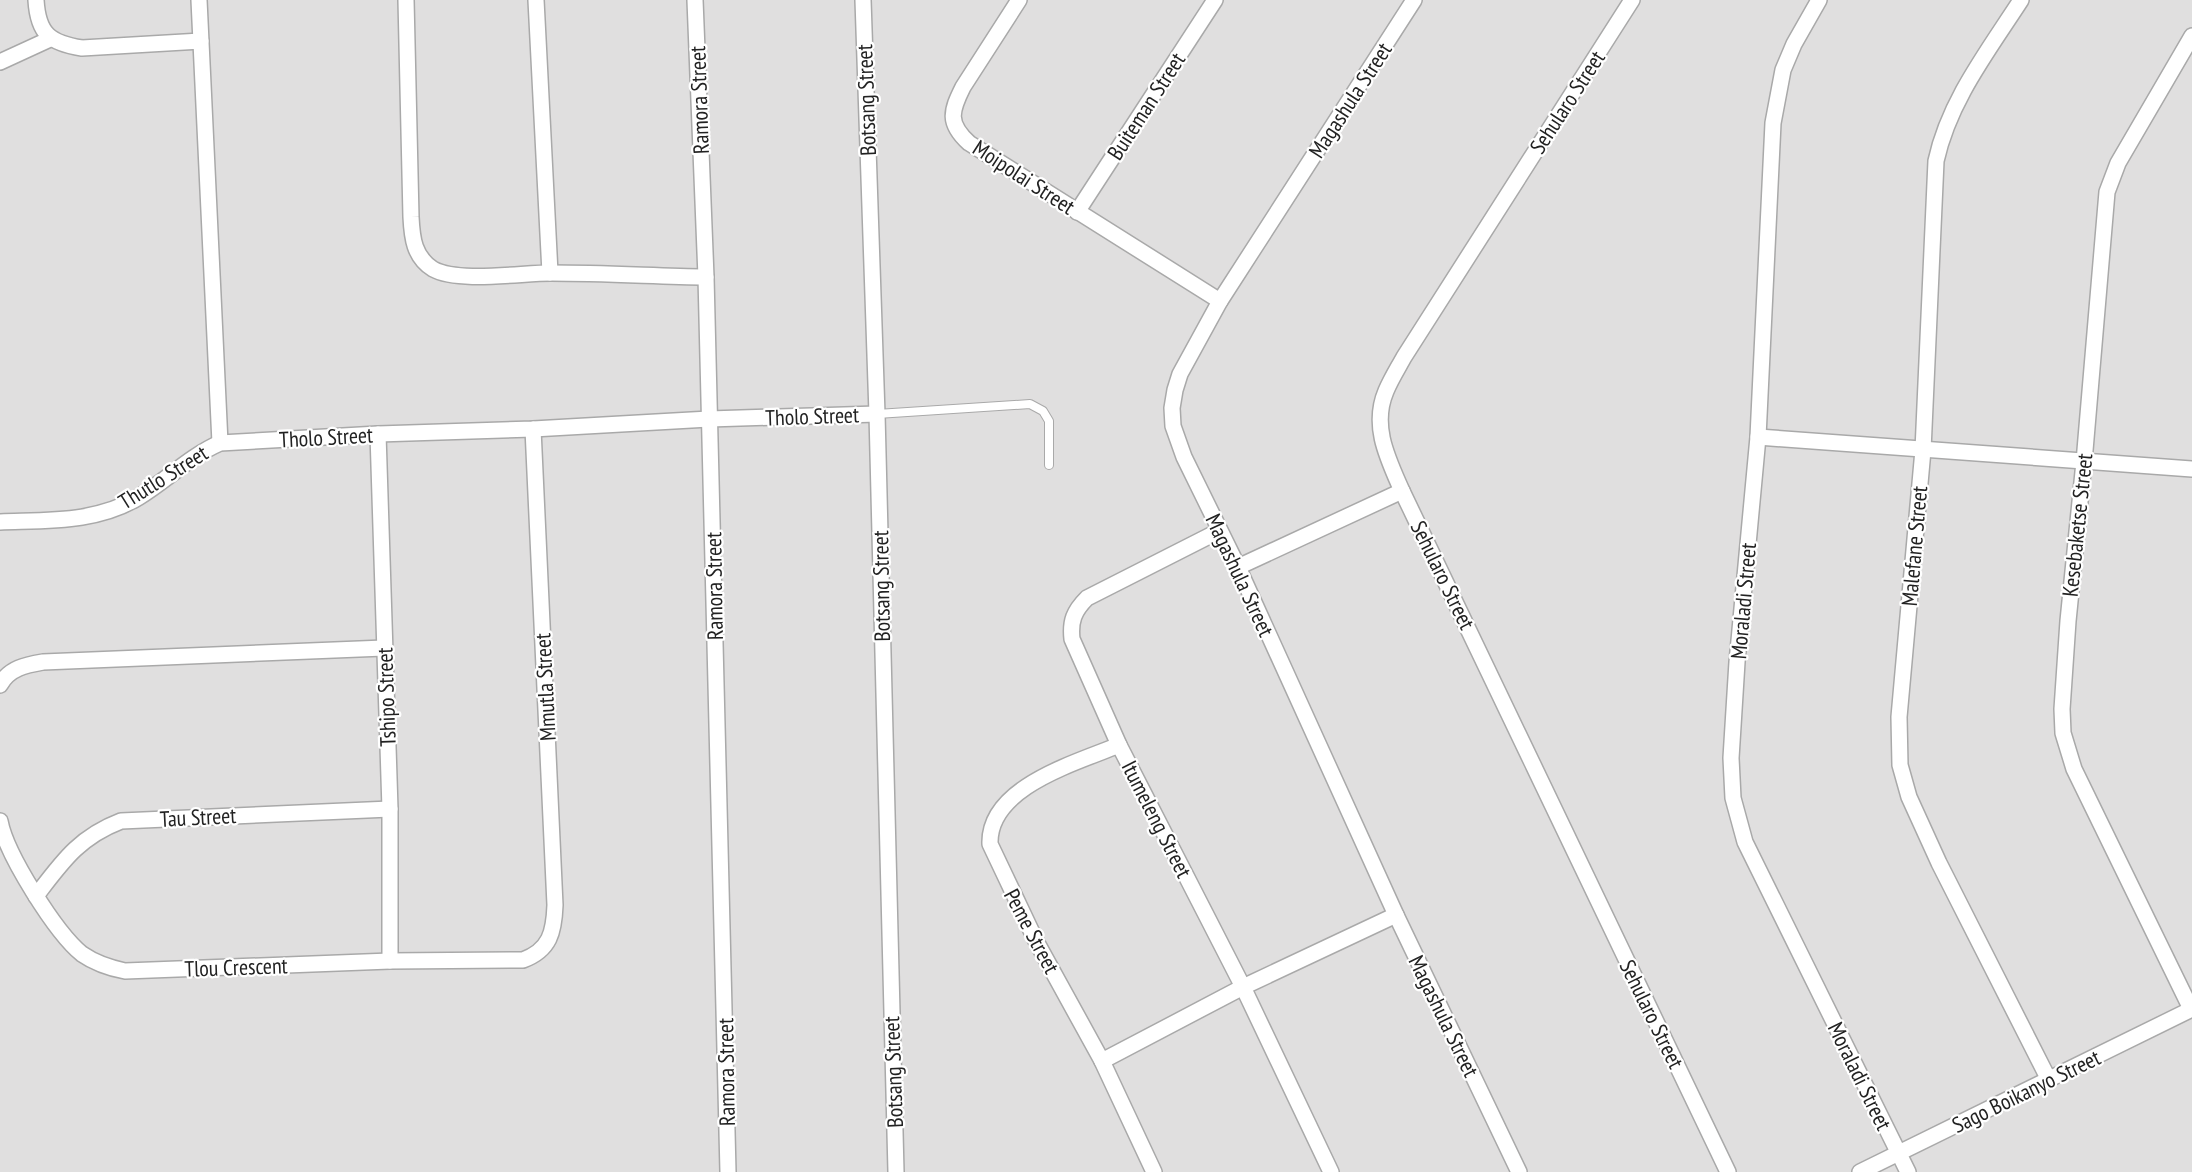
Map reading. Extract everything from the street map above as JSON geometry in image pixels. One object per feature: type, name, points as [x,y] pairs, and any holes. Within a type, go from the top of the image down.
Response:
[{"type":"street","points":[[36,0],[39,23],[50,39],[59,43],[82,48],[201,41]]},
{"type":"street","points":[[199,0],[220,443]]},
{"type":"street","points":[[406,0],[412,239],[417,253],[433,268],[450,274],[466,276],[550,273],[706,277]]},
{"type":"street","points":[[536,0],[550,273]]},
{"type":"street","name":"Ramora Street","points":[[695,0],[706,277],[728,1172]]},
{"type":"street","name":"Botsang Street","points":[[863,0],[877,414],[896,1172]]},
{"type":"street","name":"Moipolai Street","points":[[1019,0],[963,87],[952,115],[953,122],[960,133],[969,143],[1220,301]]},
{"type":"street","name":"Buiteman Street","points":[[1077,212],[1215,0]]},
{"type":"street","name":"Magashula Street","points":[[1414,0],[1220,301],[1180,374],[1172,408],[1173,426],[1178,444],[1238,567],[1396,915],[1519,1172]]},
{"type":"street","name":"Sehularo Street","points":[[1632,0],[1404,357],[1386,391],[1379,422],[1389,461],[1402,491],[1728,1172]]},
{"type":"street","name":"Moraladi Street","points":[[1819,0],[1794,44],[1783,70],[1773,123],[1758,437],[1737,662],[1731,758],[1733,798],[1745,842],[1758,871],[1908,1172]]},
{"type":"street","name":"Malefane Street","points":[[2021,0],[1956,104],[1945,127],[1936,162],[1923,450],[1899,717],[1900,765],[1909,797],[1928,841],[2049,1080]]},
{"type":"street","name":"Kesebaketse Street","points":[[2192,36],[2118,163],[2107,192],[2062,709],[2066,748],[2082,789],[2192,1009]]},
{"type":"street","points":[[0,62],[50,39]]},
{"type":"street","name":"Tholo Street","points":[[220,443],[709,419],[877,414]]},
{"type":"street","name":"Mmutla Street","points":[[533,429],[555,905],[554,919],[546,944]]},
{"type":"street","name":"Tshipo Street","points":[[378,434],[390,809],[390,961]]},
{"type":"street","points":[[1758,437],[2192,468]]},
{"type":"street","name":"Thutlo Street","points":[[0,522],[63,519],[101,514],[139,497],[199,453],[220,443]]},
{"type":"street","points":[[1238,567],[1402,491]]},
{"type":"street","name":"Itumeleng Street","points":[[1219,531],[1087,598],[1076,608],[1071,628],[1072,639],[1119,745],[1243,987],[1331,1172]]},
{"type":"street","points":[[0,685],[3,679],[14,670],[44,662],[384,648]]},
{"type":"street","name":"Peme Street","points":[[1119,745],[1050,775],[1016,794],[1001,808],[994,819],[990,844],[1016,903],[1102,1061],[1154,1172]]},
{"type":"street","name":"Tau Street","points":[[36,896],[78,845],[94,833],[121,821],[390,809]]},
{"type":"street","name":"Tlou Crescent","points":[[0,821],[8,848],[36,896],[67,939],[83,954],[98,963],[125,971],[390,961],[523,960],[540,952],[546,944]]},
{"type":"street","points":[[1102,1061],[1243,987],[1396,915]]},
{"type":"street","name":"Sago Boikanyo Street","points":[[1860,1172],[2192,1009]]},
{"type":"lane","points":[[877,414],[1030,404],[1043,411],[1049,421],[1049,465]]},
{"type":"shaded area","points":[[0,0],[2192,0],[2192,1172],[0,1172]]}]
